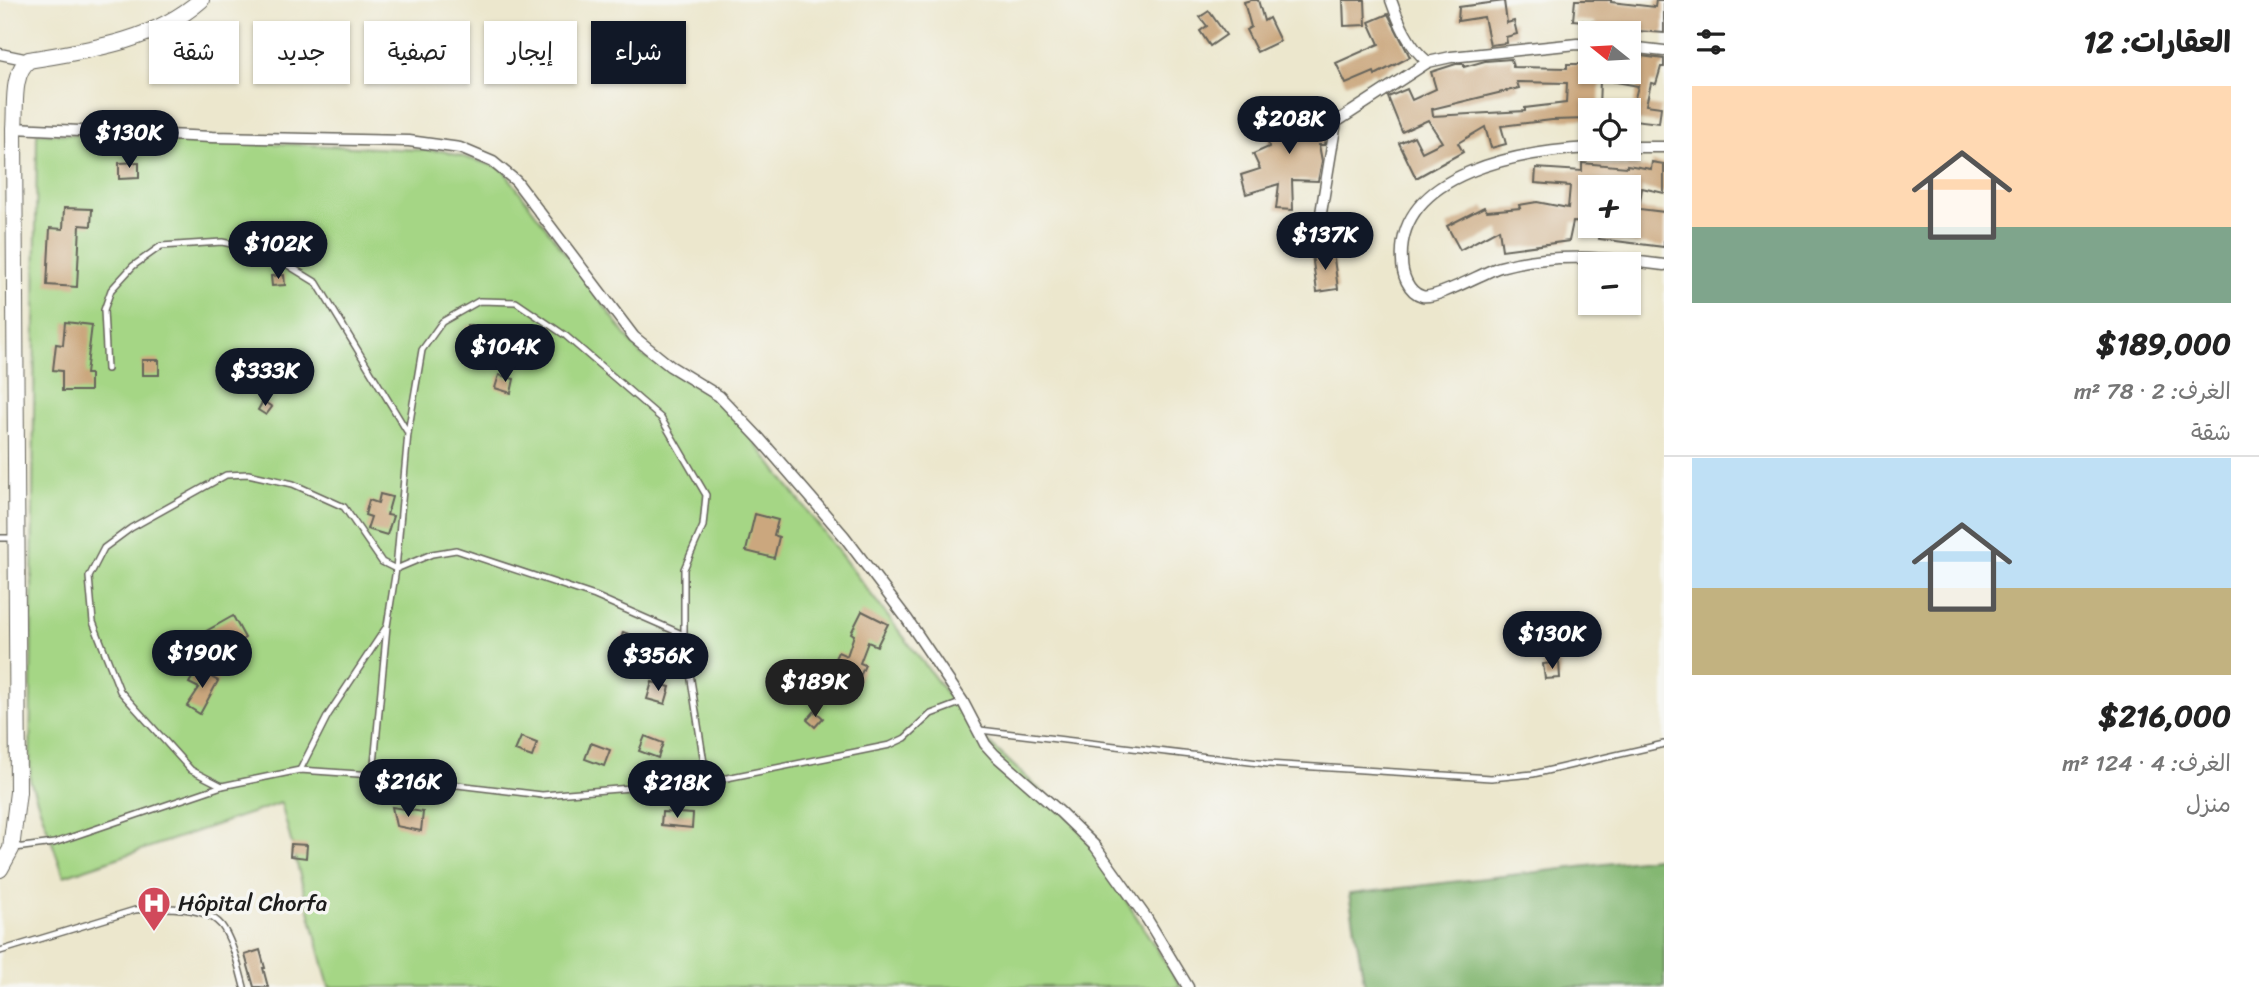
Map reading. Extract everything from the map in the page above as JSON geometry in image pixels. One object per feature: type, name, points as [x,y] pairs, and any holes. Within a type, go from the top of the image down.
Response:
[{"type":"main road","points":[[0,869],[11,849],[18,792],[14,128],[17,81],[23,64],[29,60],[99,48],[127,40],[170,23],[201,0]]},
{"type":"street","points":[[1391,0],[1410,42],[1428,62]]},
{"type":"street","points":[[1319,225],[1336,121],[1428,62],[1451,57],[1578,44]]},
{"type":"street","points":[[1642,48],[1664,51]]},
{"type":"street","points":[[0,54],[29,60]]},
{"type":"street","points":[[14,128],[212,137],[409,141],[460,148],[494,162],[516,181],[634,337],[670,366],[719,396],[844,536],[907,619],[995,755],[1095,846],[1147,919],[1188,987]]},
{"type":"street","points":[[1641,147],[1664,147]]},
{"type":"street","points":[[1578,149],[1527,155],[1484,165],[1445,185],[1422,204],[1404,237],[1402,270],[1409,286],[1423,297],[1432,297],[1498,268],[1540,260],[1593,259],[1664,265]]},
{"type":"lane","points":[[107,369],[104,310],[111,290],[142,259],[161,246],[222,242],[265,251],[317,283],[408,433]]},
{"type":"lane","points":[[373,775],[408,433],[422,350],[442,323],[479,301],[516,302],[566,336],[661,418],[706,495],[703,526],[684,569],[684,635],[707,782]]},
{"type":"lane","points":[[222,786],[191,770],[120,691],[93,622],[89,577],[104,548],[131,528],[226,475],[248,474],[293,484],[344,507],[382,562],[396,569],[432,554],[456,550],[595,596],[684,635]]},
{"type":"lane","points":[[0,538],[18,538]]},
{"type":"lane","points":[[300,769],[328,715],[387,626]]},
{"type":"lane","points":[[11,849],[54,843],[222,786],[300,769],[542,795],[707,782],[890,745],[905,738],[931,714],[962,702]]},
{"type":"lane","points":[[978,730],[1267,764],[1491,778],[1533,774],[1664,744]]},
{"type":"lane","points":[[0,951],[135,910],[155,907],[189,910],[208,915],[223,926],[244,987]]},
{"type":"green space","points":[[37,133],[443,151],[502,168],[640,354],[724,402],[974,729],[1078,825],[1181,987],[329,987],[281,803],[64,876],[30,780]]},
{"type":"green space","points":[[1664,857],[1664,987],[1365,987],[1349,894]]},
{"type":"building","points":[[1258,0],[1264,21],[1269,18],[1280,41],[1257,52],[1246,30],[1251,27],[1244,2]]},
{"type":"building","points":[[1343,0],[1365,0],[1366,25],[1344,26]]},
{"type":"building","points":[[1575,0],[1611,0],[1655,7],[1656,0],[1664,0],[1664,33],[1642,31],[1642,21],[1573,20]]},
{"type":"building","points":[[1504,1],[1507,23],[1514,21],[1517,34],[1506,37],[1507,43],[1490,45],[1484,17],[1458,21],[1459,7]]},
{"type":"building","points":[[1209,11],[1226,35],[1210,46],[1200,31],[1207,26],[1200,17]]},
{"type":"building","points":[[1388,14],[1410,57],[1375,75],[1374,72],[1346,84],[1336,63],[1379,44],[1369,22]]},
{"type":"building","points":[[1642,56],[1664,59],[1664,67],[1661,67],[1656,84],[1651,83],[1646,105],[1661,107],[1659,123],[1641,121],[1641,98],[1635,98],[1638,86],[1627,84],[1642,84]]},
{"type":"building","points":[[1511,59],[1513,67],[1567,68],[1567,64],[1578,64],[1578,84],[1600,84],[1599,98],[1578,98],[1578,119],[1501,126],[1506,144],[1491,148],[1485,127],[1458,143],[1463,152],[1416,178],[1399,143],[1414,136],[1422,152],[1442,142],[1428,120],[1402,132],[1388,97],[1407,89],[1412,100],[1436,89],[1431,72],[1456,64],[1464,64],[1464,67],[1485,61]],"holes":[[[1517,82],[1567,83],[1566,103],[1525,108],[1525,111],[1433,116],[1432,109],[1519,88]]]},
{"type":"building","points":[[1323,111],[1326,132],[1324,145],[1319,145],[1322,161],[1318,181],[1292,180],[1293,210],[1276,209],[1279,184],[1246,194],[1241,175],[1260,169],[1253,154],[1269,147],[1265,122]]},
{"type":"building","points":[[139,162],[139,178],[119,179],[119,163]]},
{"type":"building","points":[[1652,162],[1664,164],[1664,193],[1642,188],[1641,195],[1641,175],[1578,175],[1578,222],[1573,222],[1569,241],[1502,250],[1499,229],[1460,250],[1447,226],[1484,207],[1487,211],[1520,208],[1519,205],[1537,202],[1568,208],[1570,186],[1535,183],[1536,168],[1582,171],[1582,163],[1651,169]]},
{"type":"building","points":[[64,208],[92,209],[91,226],[80,225],[77,287],[47,285],[50,228],[63,229]]},
{"type":"building","points":[[1641,209],[1664,212],[1664,247],[1599,239],[1641,238]]},
{"type":"building","points":[[1333,251],[1338,289],[1317,292],[1312,254]]},
{"type":"building","points":[[284,275],[285,285],[272,286],[271,276]]},
{"type":"building","points":[[65,322],[92,325],[86,374],[90,374],[90,391],[62,391],[62,371],[53,370],[56,344],[63,345]]},
{"type":"building","points":[[467,326],[484,327],[484,343],[466,343]]},
{"type":"building","points":[[142,360],[159,360],[159,375],[142,375]]},
{"type":"building","points":[[499,375],[514,379],[511,393],[495,388]]},
{"type":"building","points":[[263,401],[272,407],[266,415],[258,410]]},
{"type":"building","points":[[380,494],[392,497],[387,515],[393,516],[387,535],[367,529],[371,517],[365,515],[369,500],[378,503]]},
{"type":"building","points":[[755,514],[778,520],[774,535],[779,537],[774,558],[746,551]]},
{"type":"building","points":[[862,611],[888,624],[877,646],[868,642],[860,663],[865,665],[855,688],[827,675],[838,652],[847,656],[854,635],[851,633]]},
{"type":"building","points":[[233,616],[245,638],[207,661],[194,638]]},
{"type":"building","points":[[623,632],[643,639],[638,653],[619,646]]},
{"type":"building","points":[[1559,662],[1560,678],[1545,679],[1543,664]]},
{"type":"building","points":[[197,669],[218,681],[200,714],[187,706],[199,688],[189,683]]},
{"type":"building","points":[[652,682],[670,687],[665,704],[647,699]]},
{"type":"building","points":[[815,711],[823,718],[815,727],[807,720]]},
{"type":"building","points":[[645,736],[663,743],[658,758],[639,751]]},
{"type":"building","points":[[521,737],[537,743],[532,757],[515,751]]},
{"type":"building","points":[[591,743],[610,750],[604,766],[585,759]]},
{"type":"building","points":[[392,807],[423,812],[421,831],[396,826]]},
{"type":"building","points":[[662,812],[693,814],[692,828],[661,825]]},
{"type":"building","points":[[291,844],[307,845],[306,858],[290,856]]},
{"type":"building","points":[[260,950],[268,987],[254,987],[245,955]]},
{"type":"place","name":"Hôpital Chorfa","points":[[154,933]]}]
